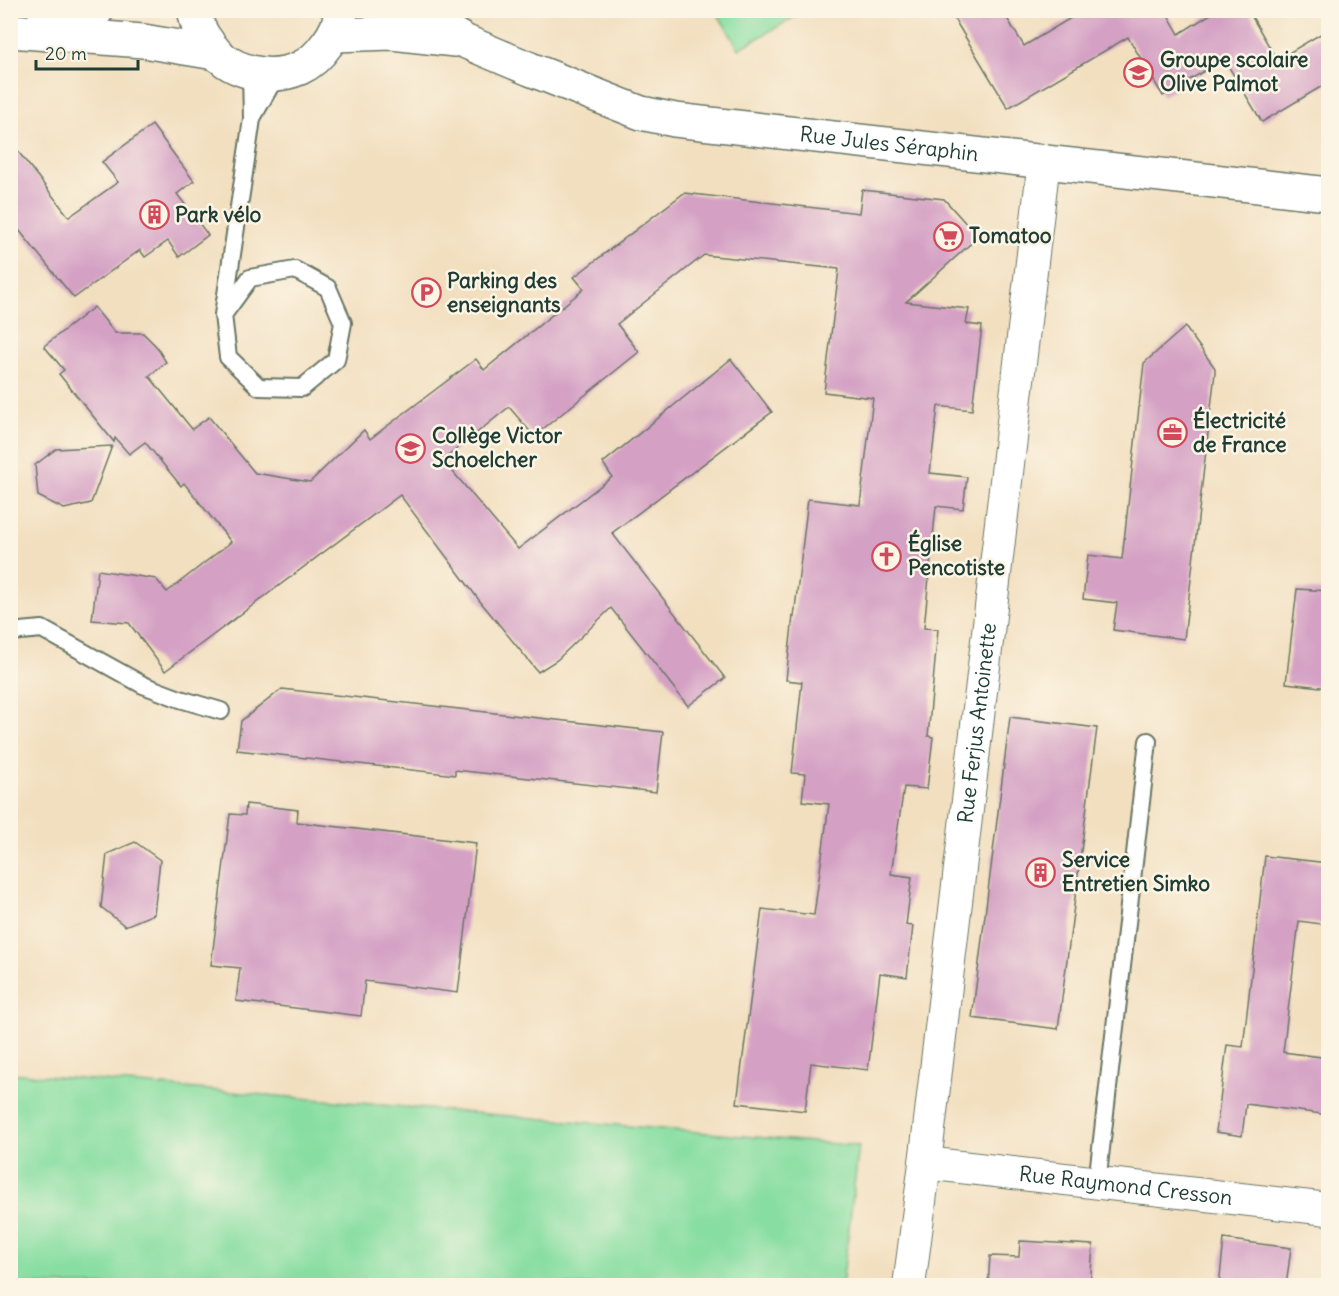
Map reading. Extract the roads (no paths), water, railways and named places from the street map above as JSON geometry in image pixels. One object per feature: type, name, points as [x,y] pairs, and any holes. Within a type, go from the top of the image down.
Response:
[{"type":"street","points":[[10,31],[97,10]]},
{"type":"street","points":[[195,10],[202,36],[215,53],[232,65],[264,74],[300,68],[320,54],[338,23],[392,33],[464,41]]},
{"type":"street","points":[[413,10],[464,41]]},
{"type":"street","points":[[10,31],[143,41],[215,53]]},
{"type":"street","name":"Rue Jules Séraphin","points":[[464,41],[605,100],[641,113],[675,120],[1329,194]]},
{"type":"street","name":"Rue Ferjus Antoinette","points":[[909,1286],[1044,161]]},
{"type":"street","name":"Rue Raymond Cresson","points":[[925,1163],[1329,1209]]},
{"type":"lane","points":[[223,315],[250,278],[295,270],[328,288],[344,323],[336,360],[302,388],[259,387],[228,357],[223,315],[252,119],[264,74]]},
{"type":"lane","points":[[252,119],[264,74]]},
{"type":"lane","points":[[10,632],[42,629],[143,685],[221,711]]},
{"type":"lane","points":[[1097,1183],[1148,741]]},
{"type":"place","name":"Groupe scolaire Olive Palmot","points":[[1139,72]]},
{"type":"place","name":"Park vélo","points":[[154,215]]},
{"type":"place","name":"Tomatoo","points":[[948,236]]},
{"type":"place","name":"Parking des enseignants","points":[[426,293]]},
{"type":"place","name":"Électricité de France","points":[[1172,433]]},
{"type":"place","name":"Collège Victor Schoelcher","points":[[411,448]]},
{"type":"place","name":"Église Pencotiste","points":[[887,556]]},
{"type":"place","name":"Service Entretien Simko","points":[[1041,872]]}]
